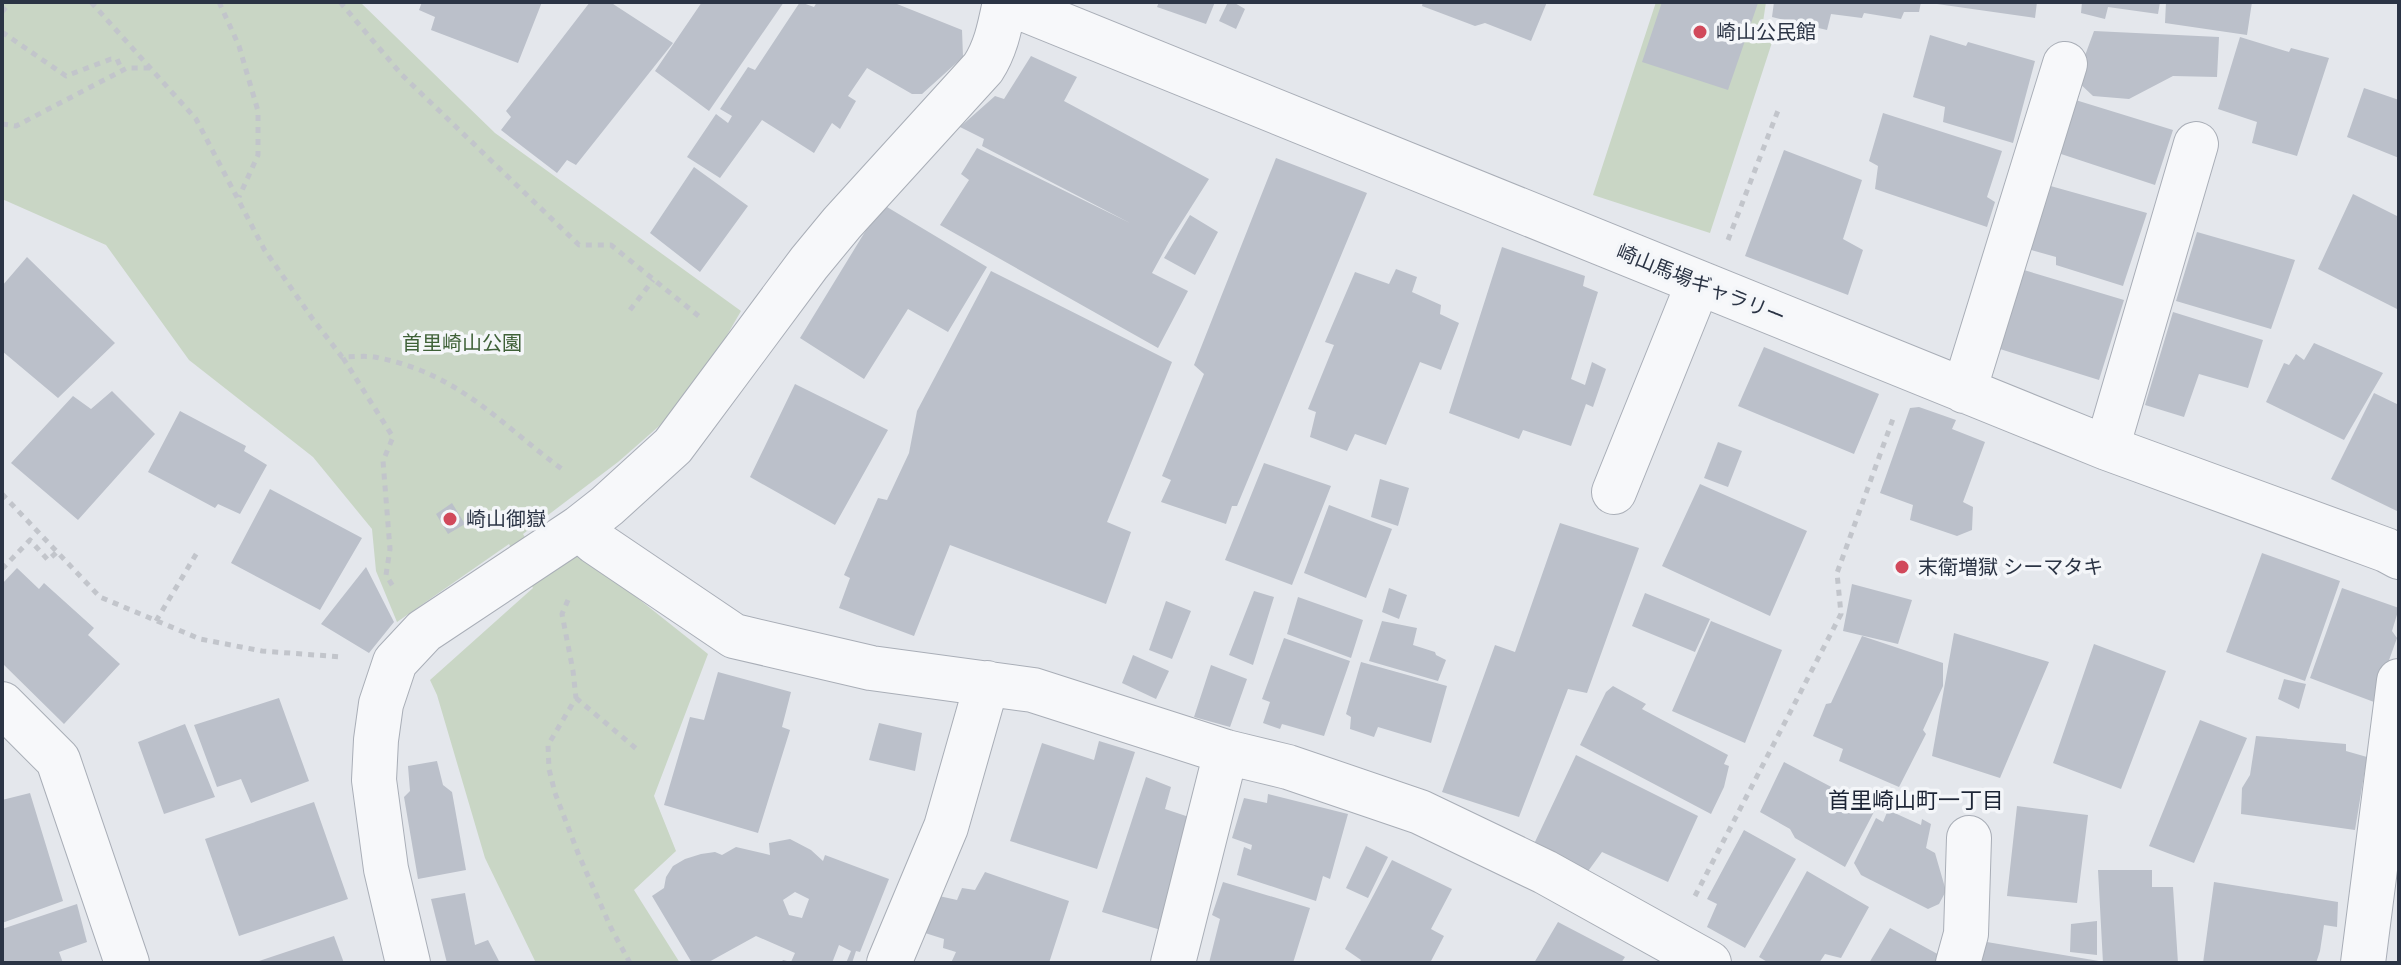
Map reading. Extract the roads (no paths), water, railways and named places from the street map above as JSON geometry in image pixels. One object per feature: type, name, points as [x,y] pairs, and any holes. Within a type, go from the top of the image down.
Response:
[{"type":"street","name":"崎山馬場ギャラリー","points":[[1006,2],[2107,448],[2399,557]]},
{"type":"street","points":[[408,963],[386,869],[374,780],[381,704],[395,662],[424,631],[593,517],[673,446],[785,294],[842,223],[983,68],[996,42],[1006,2]]},
{"type":"street","points":[[1964,391],[2065,64]]},
{"type":"street","points":[[2107,448],[2196,144]]},
{"type":"street","points":[[1614,492],[1698,284]]},
{"type":"street","points":[[593,517],[595,542],[734,636],[871,668],[1033,690],[1226,752],[1288,767],[1420,812],[1545,872],[1709,963]]},
{"type":"street","points":[[2363,963],[2399,681]]},
{"type":"street","points":[[889,963],[946,827],[987,683]]},
{"type":"street","points":[[2,704],[58,760],[127,963]]},
{"type":"street","points":[[1173,963],[1226,752]]},
{"type":"street","points":[[1958,963],[1966,934],[1969,838]]},
{"type":"place","name":"崎山公民館","points":[[1700,32]]},
{"type":"place","name":"崎山御嶽","points":[[450,519]]},
{"type":"place","name":"末衛増獄 シーマタキ","points":[[1902,567]]},
{"type":"district","name":"首里崎山町一丁目","points":[[1916,800]]},
{"type":"park label","name":"首里崎山公園","points":[[462,343]]}]
